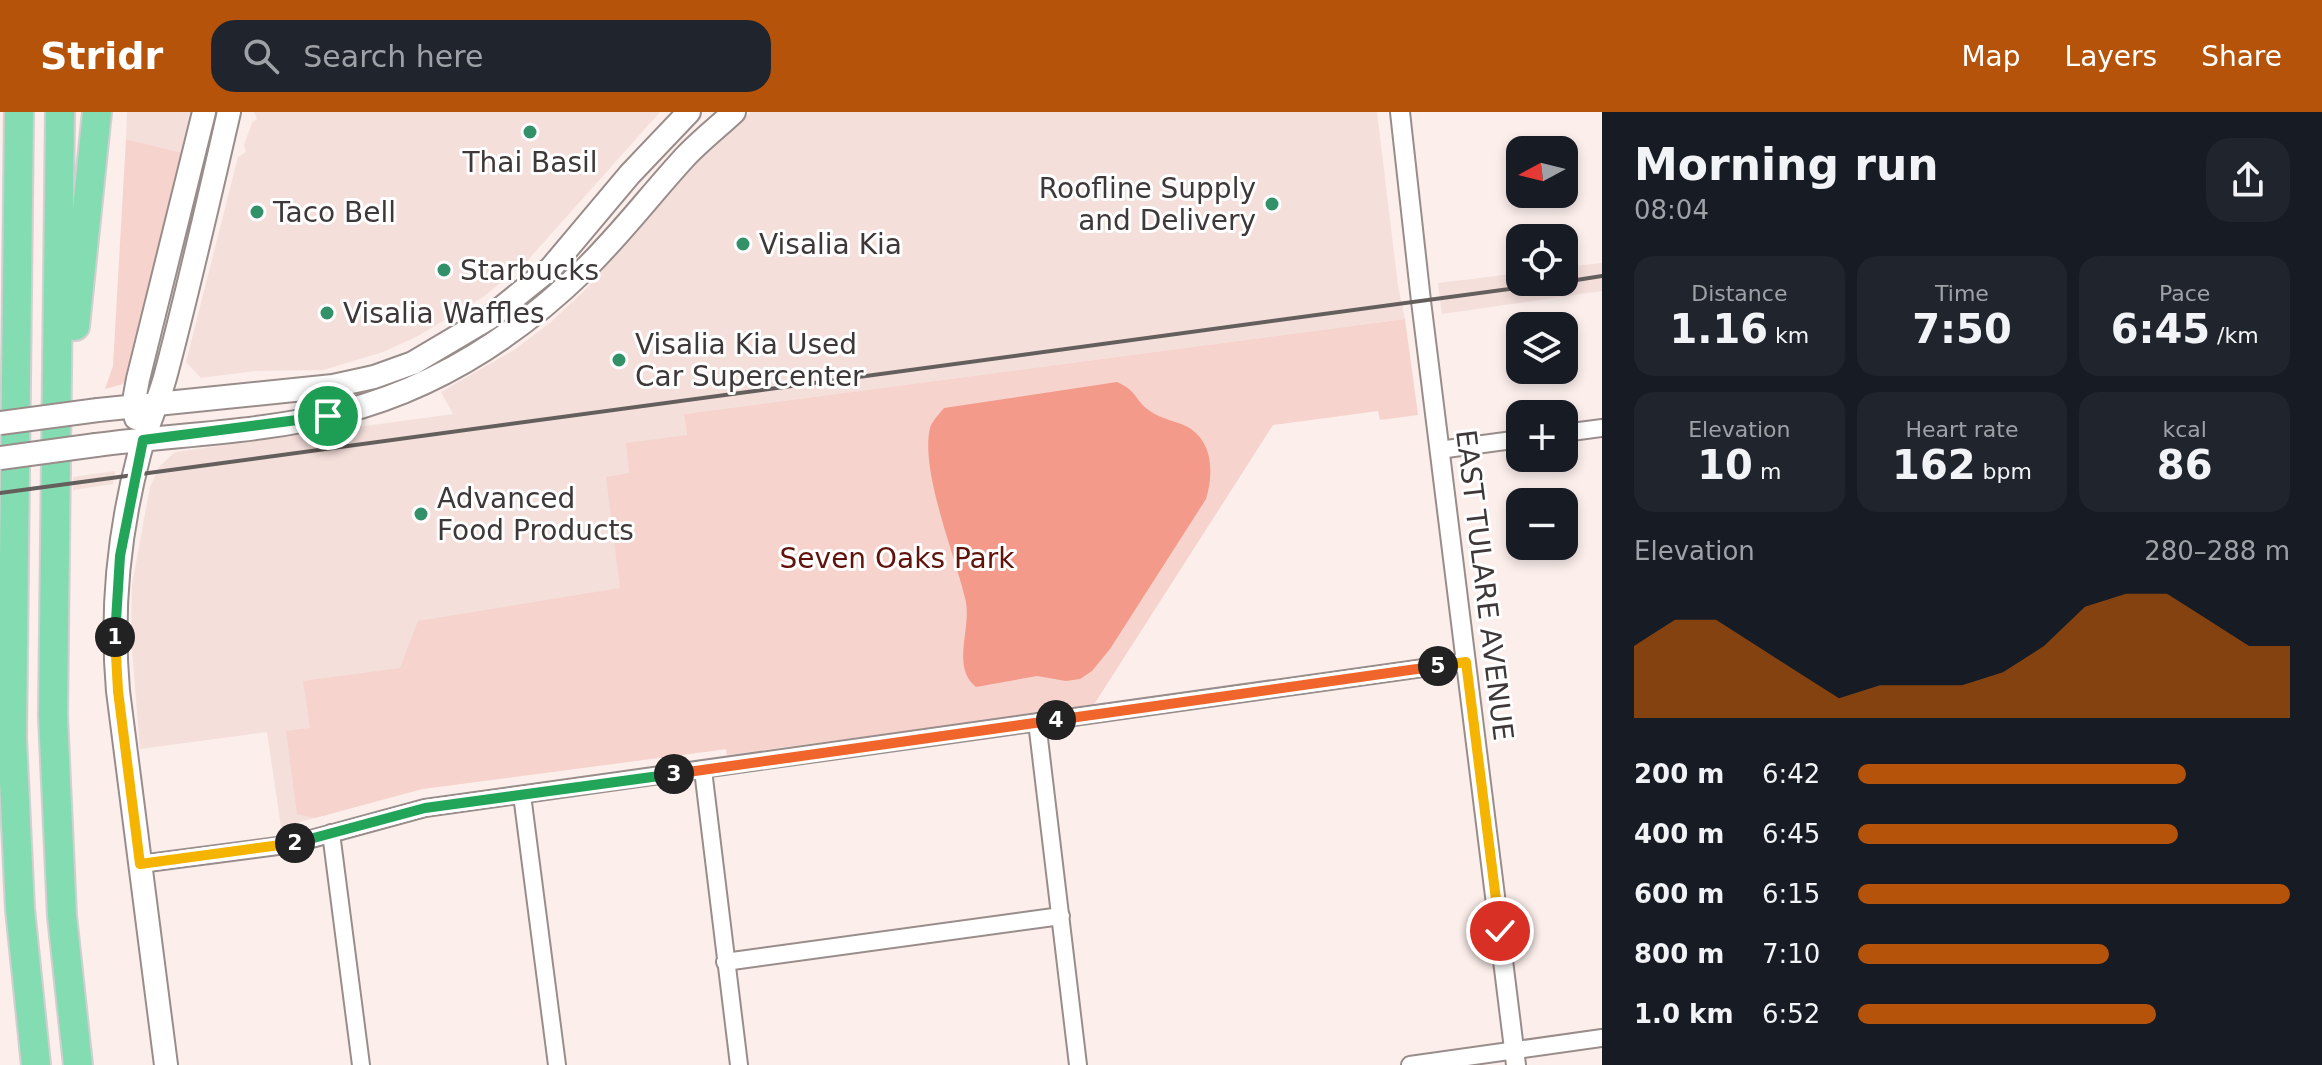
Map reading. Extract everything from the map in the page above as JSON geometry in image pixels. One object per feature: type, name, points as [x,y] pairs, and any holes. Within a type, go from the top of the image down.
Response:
[{"type":"highway","points":[[7,465],[19,112]]},
{"type":"highway","points":[[60,112],[53,716],[63,930],[78,1065]]},
{"type":"highway","points":[[55,478],[67,401],[97,112]]},
{"type":"highway","points":[[0,220],[14,823],[36,1065]]},
{"type":"main road","points":[[143,440],[133,406],[204,112]]},
{"type":"main road","points":[[166,1065],[118,691],[115,637],[120,556],[143,440],[157,405],[229,112]]},
{"type":"main road","points":[[0,423],[347,383],[400,368],[489,318],[551,268],[630,174],[689,112]]},
{"type":"main road","points":[[7,465],[96,445],[300,421],[342,413],[408,391],[447,373],[484,352],[532,317],[585,269],[687,155],[734,112]]},
{"type":"street","name":"EAST TULARE AVENUE","points":[[1400,112],[1439,450],[1516,1058]]},
{"type":"street","points":[[1578,431],[1602,428]]},
{"type":"street","points":[[1439,450],[1506,441]]},
{"type":"street","points":[[140,864],[293,844],[425,808],[1466,662]]},
{"type":"street","points":[[1037,722],[1078,1065]]},
{"type":"street","points":[[703,770],[739,1065]]},
{"type":"street","points":[[522,795],[557,1065]]},
{"type":"street","points":[[331,833],[361,1065]]},
{"type":"street","points":[[725,962],[1061,916]]},
{"type":"street","points":[[1410,1065],[1516,1058],[1602,1038]]},
{"type":"shaded area","points":[[127,112],[192,112],[183,153],[126,139]]},
{"type":"shaded area","points":[[254,112],[660,112],[527,261],[483,297],[418,336],[383,352],[323,370],[255,371],[201,378],[186,362],[238,157],[246,152],[244,145],[252,123],[257,119]]},
{"type":"shaded area","points":[[751,112],[1377,112],[1398,286],[1405,319],[684,414],[727,749],[422,789],[281,827],[267,732],[140,749],[131,637],[132,585],[150,487],[159,467],[175,452],[453,414],[441,392],[514,350],[551,322],[586,289],[707,151]]},
{"type":"shaded area","points":[[1602,263],[1602,291],[1578,294],[1578,266]]},
{"type":"shaded area","points":[[1506,275],[1506,296],[1567,296],[1442,314],[1438,283]]},
{"type":"shaded area","points":[[1117,382],[1129,389],[1150,411],[1186,426],[1199,436],[1210,461],[1206,499],[1110,649],[1092,671],[1080,679],[1066,681],[1037,676],[976,687],[964,668],[967,609],[934,489],[928,446],[931,425],[944,408]]},
{"type":"shaded area","points":[[115,471],[113,484],[73,490],[73,477]]},
{"type":"green space","points":[[126,139],[183,153],[127,376],[123,384],[105,389],[113,366]]},
{"type":"green space","name":"Seven Oaks Park","points":[[1405,319],[1418,415],[1380,420],[1378,411],[1273,425],[1093,706],[727,755],[726,749],[422,789],[315,818],[297,814],[286,731],[310,728],[303,681],[400,668],[418,621],[620,588],[606,477],[629,473],[626,443],[687,435],[684,414]]},
{"type":"railway","points":[[1578,280],[1602,276]]},
{"type":"railway","points":[[0,493],[1506,289]]},
{"type":"place","name":"Thai Basil","points":[[530,132]]},
{"type":"place","name":"Roofline Supply and Delivery","points":[[1272,204]]},
{"type":"place","name":"Taco Bell","points":[[257,212]]},
{"type":"place","name":"Visalia Kia","points":[[743,244]]},
{"type":"place","name":"Starbucks","points":[[444,270]]},
{"type":"place","name":"Visalia Waffles","points":[[327,313]]},
{"type":"place","name":"Visalia Kia Used Car Supercenter","points":[[619,360]]},
{"type":"place","name":"Advanced Food Products","points":[[421,514]]},
{"type":"route","points":[[328,416],[143,440],[120,556],[115,637],[118,691],[140,864],[293,844],[425,808],[1466,662],[1500,931]]}]
